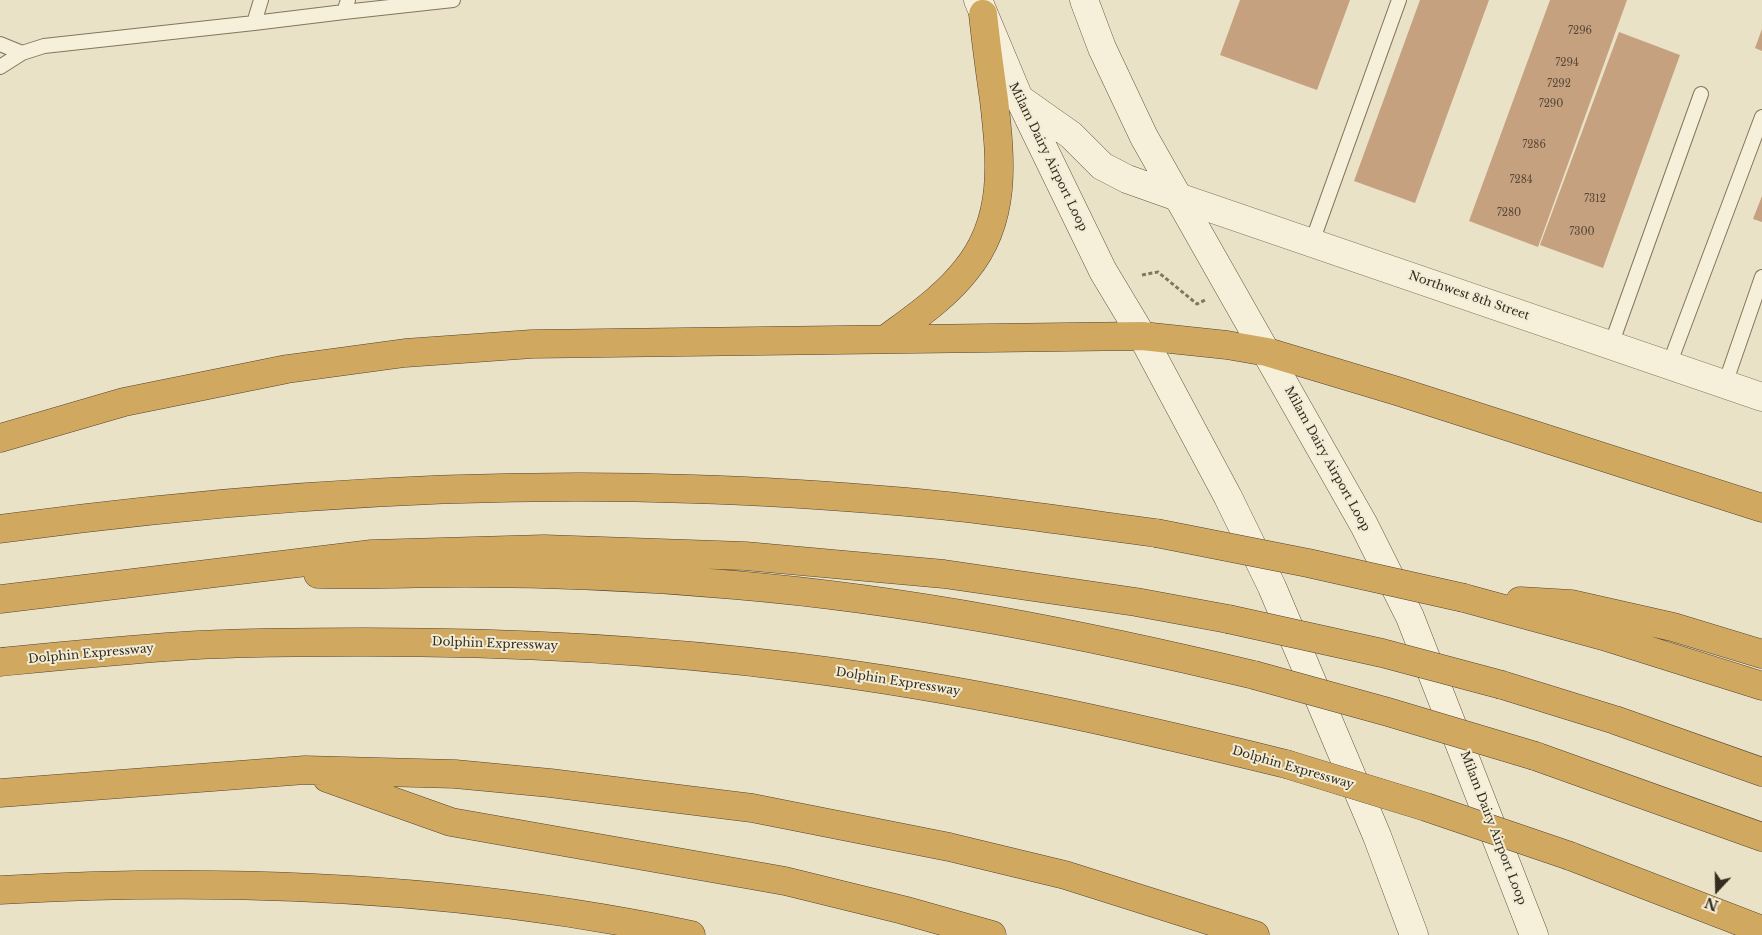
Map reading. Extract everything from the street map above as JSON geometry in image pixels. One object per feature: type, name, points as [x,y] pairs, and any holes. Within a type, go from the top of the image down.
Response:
[{"type":"highway","points":[[886,339],[937,301],[965,272],[982,248],[994,216],[1000,182],[1000,150],[981,7]]},
{"type":"highway","points":[[0,438],[124,402],[287,369],[405,353],[532,344],[1142,336],[1201,342],[1267,352],[1397,391],[1762,508]]},
{"type":"highway","points":[[0,529],[193,506],[317,496],[429,490],[568,487],[693,489],[909,502],[1156,533],[1308,562],[1464,598],[1603,636],[1762,686]]},
{"type":"highway","points":[[0,599],[372,554],[440,550],[544,549],[745,556],[944,574],[1136,602],[1228,619],[1382,653],[1502,685],[1624,723],[1762,772]]},
{"type":"highway","points":[[217,573],[564,575],[735,584],[996,618],[1132,646],[1254,675],[1388,712],[1535,756],[1762,838]]},
{"type":"highway","points":[[1464,598],[1571,604],[1672,627],[1762,654]]},
{"type":"highway","name":"Dolphin Expressway","points":[[0,662],[183,646],[283,642],[503,643],[642,652],[795,667],[995,698],[1093,718],[1286,764],[1426,807],[1570,856],[1762,930]]},
{"type":"highway","points":[[0,793],[305,770],[455,774],[550,783],[752,808],[949,847],[1066,875],[1255,935]]},
{"type":"highway","points":[[305,770],[451,822],[785,881],[992,935]]},
{"type":"highway","points":[[0,890],[155,884],[258,886],[360,891],[461,899],[564,912],[691,935]]},
{"type":"main road","name":"Milam Dairy Airport Loop","points":[[1084,0],[1110,66],[1175,196],[1267,352],[1364,525],[1410,616],[1534,935]]},
{"type":"main road","name":"Milam Dairy Airport Loop","points":[[981,7],[1019,98],[1110,286],[1142,336],[1228,497],[1272,587],[1377,836],[1414,935]]},
{"type":"main road","name":"Northwest 8th Street","points":[[1019,98],[1071,135],[1102,166],[1127,179],[1762,397]]},
{"type":"lane","points":[[254,22],[261,0]]},
{"type":"lane","points":[[0,68],[22,53],[44,46],[254,22],[346,6],[453,0]]},
{"type":"lane","points":[[1312,242],[1399,0]]},
{"type":"lane","points":[[0,44],[22,53]]},
{"type":"lane","points":[[1611,345],[1701,94]]},
{"type":"lane","points":[[1669,364],[1762,116]]},
{"type":"lane","points":[[1725,384],[1762,277]]},
{"type":"path","points":[[1142,275],[1158,272],[1197,304],[1208,299]]},
{"type":"building","points":[[1240,0],[1350,0],[1317,90],[1220,55]]},
{"type":"building","points":[[1420,0],[1489,0],[1415,203],[1354,181]]},
{"type":"building","points":[[1550,0],[1627,0],[1538,247],[1469,221]]},
{"type":"building","points":[[1762,29],[1762,51],[1755,48]]},
{"type":"building","points":[[1619,32],[1680,55],[1603,268],[1540,245]]},
{"type":"building","points":[[1762,196],[1762,222],[1753,219]]}]
